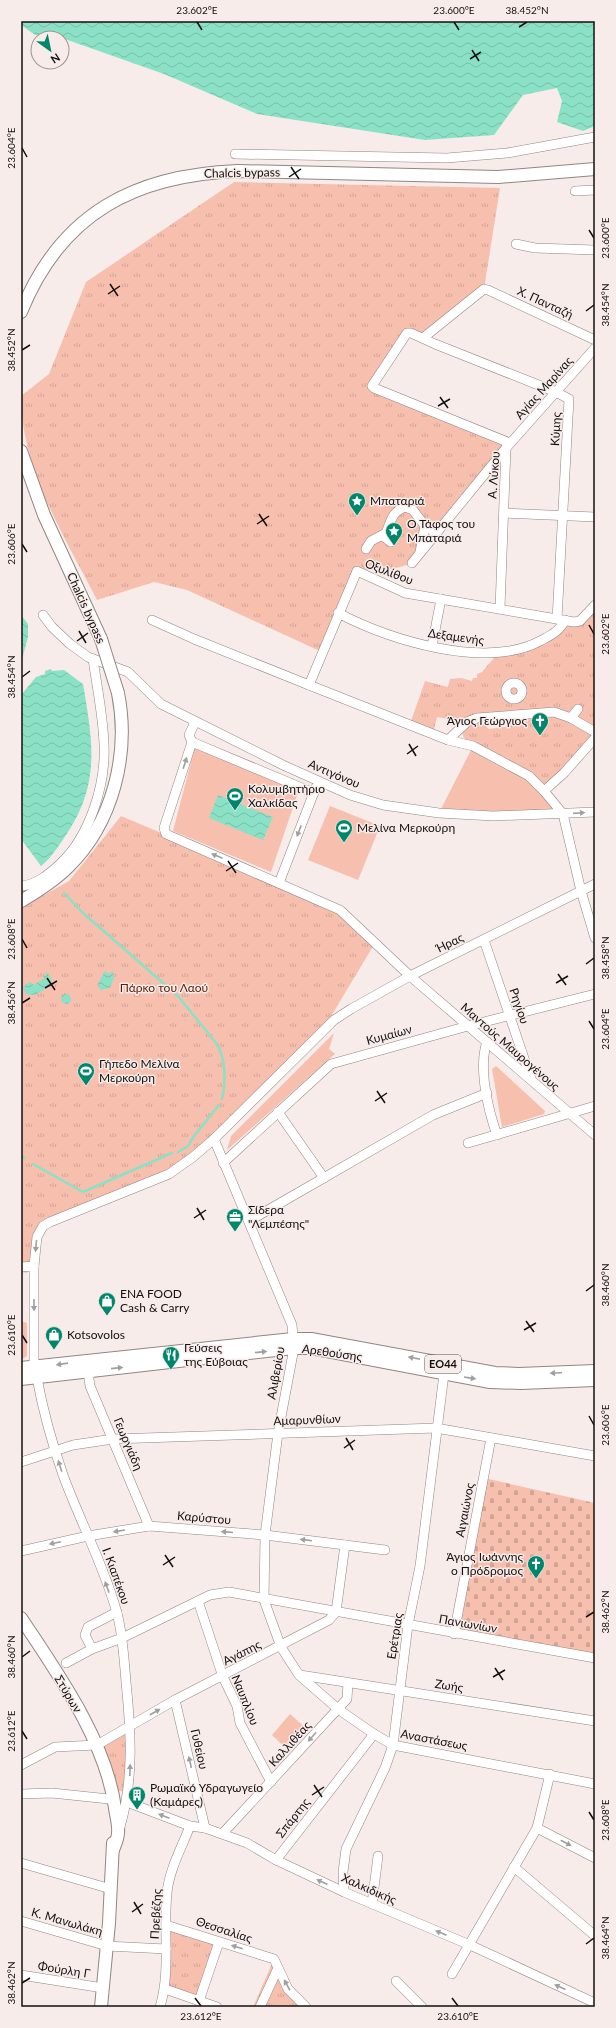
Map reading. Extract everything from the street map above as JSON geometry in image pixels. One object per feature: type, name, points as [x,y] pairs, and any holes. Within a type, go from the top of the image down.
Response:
[{"type":"main road","name":"Chalcis bypass","points":[[21,312],[31,289],[44,266],[69,235],[96,212],[116,200],[136,190],[159,182],[196,175],[238,171],[498,177],[595,169]]},
{"type":"main road","name":"Chalcis bypass","points":[[21,451],[44,515],[101,639],[118,693],[122,719],[121,747],[114,788],[105,814],[86,845],[69,867],[48,885],[21,901]]},
{"type":"main road","name":"Αρεθούσης","points":[[21,1379],[36,1373],[90,1360],[333,1341],[495,1373],[519,1374],[595,1371]]},
{"type":"main road","name":"Αρεθούσης","points":[[21,1368],[36,1373],[88,1371],[294,1344],[490,1382],[521,1384],[595,1380]]},
{"type":"main road","name":"Στύρων","points":[[21,1618],[49,1662],[96,1745],[108,1773],[120,1827],[114,1850]]},
{"type":"main road","name":"Στύρων","points":[[102,2007],[114,1850],[108,1773]]},
{"type":"street","points":[[235,154],[447,158],[507,153],[595,137]]},
{"type":"street","points":[[575,191],[595,190]]},
{"type":"street","points":[[516,244],[535,248],[595,250]]},
{"type":"street","name":"Χ. Πανταζή","points":[[423,338],[484,289],[595,340]]},
{"type":"street","name":"Κύμης","points":[[374,388],[372,386],[407,333],[411,333],[556,392],[569,399],[561,620]]},
{"type":"street","name":"Αγίας Μαρίνας","points":[[412,563],[508,446],[595,348]]},
{"type":"street","name":"Α. Λύκου","points":[[374,388],[508,446],[500,608]]},
{"type":"street","points":[[390,542],[384,537],[393,514],[405,507],[413,510],[425,526],[436,533]]},
{"type":"street","points":[[504,513],[595,517]]},
{"type":"street","points":[[420,553],[425,526]]},
{"type":"street","points":[[366,549],[371,541],[386,533]]},
{"type":"street","name":"Οξυλίθου","points":[[309,685],[338,613],[357,571],[405,593],[500,608],[574,622],[580,621],[595,605]]},
{"type":"street","points":[[432,646],[441,599]]},
{"type":"street","name":"Δεξαμενής","points":[[338,613],[393,637],[467,652],[503,653],[534,645],[560,630],[561,620]]},
{"type":"street","name":"Αντιγόνου","points":[[43,615],[52,628],[70,644],[93,659],[128,672],[155,700],[195,722],[318,781],[365,801],[409,810],[493,816],[595,812]]},
{"type":"street","points":[[152,620],[194,639],[448,740],[473,746],[528,776],[544,791],[563,814],[581,891],[595,938]]},
{"type":"street","points":[[21,886],[41,879],[67,857],[86,830],[93,810],[101,773],[104,747],[93,659]]},
{"type":"street","points":[[514,699],[516,715]]},
{"type":"street","points":[[571,718],[578,709]]},
{"type":"street","points":[[448,740],[467,722],[477,718],[554,712],[571,718],[595,732]]},
{"type":"street","points":[[195,722],[189,735],[192,742],[314,793]]},
{"type":"street","points":[[544,791],[564,773],[595,738]]},
{"type":"street","name":"Μαντούς Μαυρογένους","points":[[192,742],[165,825],[165,832],[169,836],[340,910],[410,976],[595,1135]]},
{"type":"street","points":[[278,883],[318,781]]},
{"type":"street","name":"Ήρας","points":[[43,1226],[169,1174],[193,1157],[214,1139],[334,1020],[351,1009],[410,976],[595,884]]},
{"type":"street","name":"Ρηγίου","points":[[484,940],[531,1080]]},
{"type":"street","name":"Κυμαίων","points":[[223,1163],[332,1064],[468,1026],[595,994]]},
{"type":"street","points":[[487,1042],[482,1062],[491,1119],[496,1135]]},
{"type":"street","points":[[249,1221],[433,1115],[487,1093]]},
{"type":"street","points":[[468,1143],[595,1106]]},
{"type":"street","points":[[278,1112],[324,1178]]},
{"type":"street","name":"Αλιβερίου","points":[[214,1139],[287,1309],[292,1325],[294,1344],[278,1433],[265,1535],[264,1600],[281,1647]]},
{"type":"street","name":"Ι. Κιαπέκου","points":[[43,1226],[37,1237],[34,1266],[36,1373],[44,1413],[63,1476],[117,1612],[122,1638],[130,1726],[130,1774],[120,1827]]},
{"type":"street","points":[[21,1267],[34,1266]]},
{"type":"street","name":"Γεωργιάδη","points":[[88,1371],[90,1386],[149,1526]]},
{"type":"street","name":"Ερέτριας","points":[[344,1892],[343,1872],[346,1849],[384,1768],[392,1745],[408,1625],[420,1566],[436,1428],[444,1374]]},
{"type":"street","name":"Αμαρυνθίων","points":[[21,1462],[55,1449],[113,1439],[436,1428],[595,1456]]},
{"type":"street","name":"Αιγαιώνος","points":[[454,1634],[491,1438]]},
{"type":"street","name":"Καρύστου","points":[[21,1551],[88,1536],[149,1526],[265,1535],[386,1550]]},
{"type":"street","points":[[336,1612],[345,1545]]},
{"type":"street","name":"Πανιωνίων","points":[[66,1662],[92,1649],[122,1638],[198,1601],[219,1593],[229,1592],[264,1600],[595,1658]]},
{"type":"street","name":"Ναυπλίου","points":[[198,1601],[223,1677],[237,1706],[240,1724],[271,1782]]},
{"type":"street","points":[[92,1649],[85,1635],[88,1627],[117,1612]]},
{"type":"street","name":"Αγάπης","points":[[96,1745],[175,1700],[322,1626],[336,1612]]},
{"type":"street","name":"Αναστάσεως","points":[[281,1647],[299,1675],[338,1709],[392,1745],[550,1774],[595,1784]]},
{"type":"street","name":"Ζωής","points":[[299,1675],[595,1721]]},
{"type":"street","name":"Καλλιθέας","points":[[223,1833],[347,1699],[348,1683]]},
{"type":"street","name":"Γυθείου","points":[[175,1700],[205,1828]]},
{"type":"street","name":"Σπάρτης","points":[[276,1860],[374,1734]]},
{"type":"street","points":[[21,1765],[55,1747],[96,1745]]},
{"type":"street","points":[[452,1974],[537,1828],[550,1774]]},
{"type":"street","name":"Ι. Κιαπέκου","points":[[128,1791],[132,1804]]},
{"type":"street","points":[[21,1794],[52,1793],[109,1800]]},
{"type":"street","points":[[120,1827],[129,1814],[132,1804]]},
{"type":"street","name":"Χαλκιδικής","points":[[132,1804],[190,1826],[223,1833],[344,1892],[470,1945],[595,2003]]},
{"type":"street","name":"Πρεβέζης","points":[[160,2007],[165,1989],[167,1892],[173,1868],[190,1826]]},
{"type":"street","points":[[537,1828],[595,1858]]},
{"type":"street","points":[[372,1904],[378,1856]]},
{"type":"street","points":[[21,1863],[111,1889]]},
{"type":"street","points":[[514,1867],[594,1935]]},
{"type":"street","name":"Κ. Μανωλάκη","points":[[21,1922],[107,1946],[166,1949]]},
{"type":"street","name":"Θεσσαλίας","points":[[166,1925],[274,1959],[278,1968]]},
{"type":"street","points":[[199,2000],[219,1942]]},
{"type":"street","points":[[260,2007],[278,1968]]},
{"type":"street","points":[[278,1968],[288,1989],[306,2007]]},
{"type":"street","name":"Φούρλη Γ","points":[[21,1976],[103,1988]]},
{"type":"street","points":[[396,1981],[422,2007]]},
{"type":"street","points":[[165,1989],[218,2007]]},
{"type":"green space","points":[[234,182],[500,188],[484,289],[423,338],[411,333],[372,386],[510,443],[409,564],[389,569],[378,569],[369,566],[364,575],[357,571],[322,652],[187,590],[154,582],[97,600],[47,502],[28,450],[23,423],[21,396],[49,374],[86,282]]},
{"type":"green space","points":[[595,605],[595,738],[544,791],[466,741],[463,736],[462,729],[467,722],[437,717],[433,733],[410,724],[425,681],[448,687],[450,679],[461,678],[472,681],[473,678],[477,678],[477,674],[482,672],[498,653],[559,630],[565,620],[574,622]],"holes":[[[516,716],[511,726],[489,729],[477,718]]]},
{"type":"green space","name":"Κολυμβητήριο Χαλκίδας","points":[[196,743],[299,790],[271,872],[173,831]]},
{"type":"green space","points":[[473,746],[529,776],[563,814],[439,813]]},
{"type":"green space","name":"Μελίνα Μερκούρη","points":[[330,806],[380,826],[358,880],[308,860]]},
{"type":"green space","name":"Πάρκο του Λαού","points":[[121,816],[321,900],[375,943],[321,1033],[214,1139],[169,1174],[50,1222],[37,1237],[27,1273],[21,1272],[21,908],[69,881]]},
{"type":"green space","points":[[334,1033],[329,1049],[335,1054],[227,1150],[231,1136]]},
{"type":"green space","points":[[496,1066],[545,1111],[544,1114],[502,1127],[492,1069]]},
{"type":"green space","points":[[21,1321],[27,1323],[27,1356],[21,1360]]},
{"type":"green space","points":[[484,1478],[595,1503],[595,1658],[454,1634]]},
{"type":"green space","points":[[290,1714],[307,1729],[288,1750],[272,1735]]},
{"type":"green space","points":[[130,1726],[129,1791],[113,1791],[97,1745]]},
{"type":"green space","points":[[166,1925],[219,1942],[199,2001],[165,1989]]},
{"type":"green space","points":[[274,1959],[288,1989],[306,2007],[253,2007]]},
{"type":"water","points":[[21,21],[595,21],[595,126],[583,131],[557,122],[562,101],[557,88],[523,95],[494,135],[425,140],[257,114],[164,74],[70,41],[70,30],[30,30],[30,31],[21,25]]},
{"type":"water","points":[[21,615],[28,624],[28,637],[21,663]]},
{"type":"water","points":[[51,669],[52,671],[64,670],[83,684],[91,745],[91,763],[89,782],[84,800],[76,819],[48,860],[41,866],[21,839],[21,695],[36,677],[45,674],[45,671]]},
{"type":"water","points":[[218,795],[273,817],[263,840],[209,818]]},
{"type":"water","points":[[105,971],[109,974],[113,971],[114,978],[110,988],[100,990],[98,983]]},
{"type":"water","points":[[47,972],[52,980],[50,986],[32,995],[25,993],[23,987],[30,982],[34,985],[43,979]]},
{"type":"water","points":[[64,994],[68,994],[70,995],[70,1003],[64,1004],[61,1001],[61,997]]},
{"type":"waterway","points":[[64,893],[83,913],[178,996],[216,1043],[222,1056],[224,1070],[222,1099]]},
{"type":"waterway","points":[[178,1152],[188,1146],[194,1136],[219,1105]]},
{"type":"waterway","points":[[33,1164],[83,1192],[172,1153]]},
{"type":"waterway","points":[[21,1155],[24,1158]]},
{"type":"place","name":"Μπαταριά","points":[[357,516]]},
{"type":"place","name":"Ο Τάφος του Μπαταριά","points":[[394,546]]},
{"type":"place","name":"Άγιος Γεώργιος","points":[[540,736]]},
{"type":"place","name":"Κολυμβητήριο Χαλκίδας","points":[[235,811]]},
{"type":"place","name":"Μελίνα Μερκούρη","points":[[344,843]]},
{"type":"place","name":"Γήπεδο Μελίνα Μερκούρη","points":[[86,1086]]},
{"type":"place","name":"Σίδερα \"Λεμπέσης\"","points":[[235,1232]]},
{"type":"place","name":"ENA FOOD Cash & Carry","points":[[107,1316]]},
{"type":"place","name":"Kotsovolos","points":[[54,1350]]},
{"type":"place","name":"Γεύσεις της Εύβοιας","points":[[171,1370]]},
{"type":"place","name":"Άγιος Ιωάννης ο Πρόδρομος","points":[[536,1579]]},
{"type":"place","name":"Ρωμαϊκό Υδραγωγείο (Καμάρες)","points":[[137,1810]]}]
